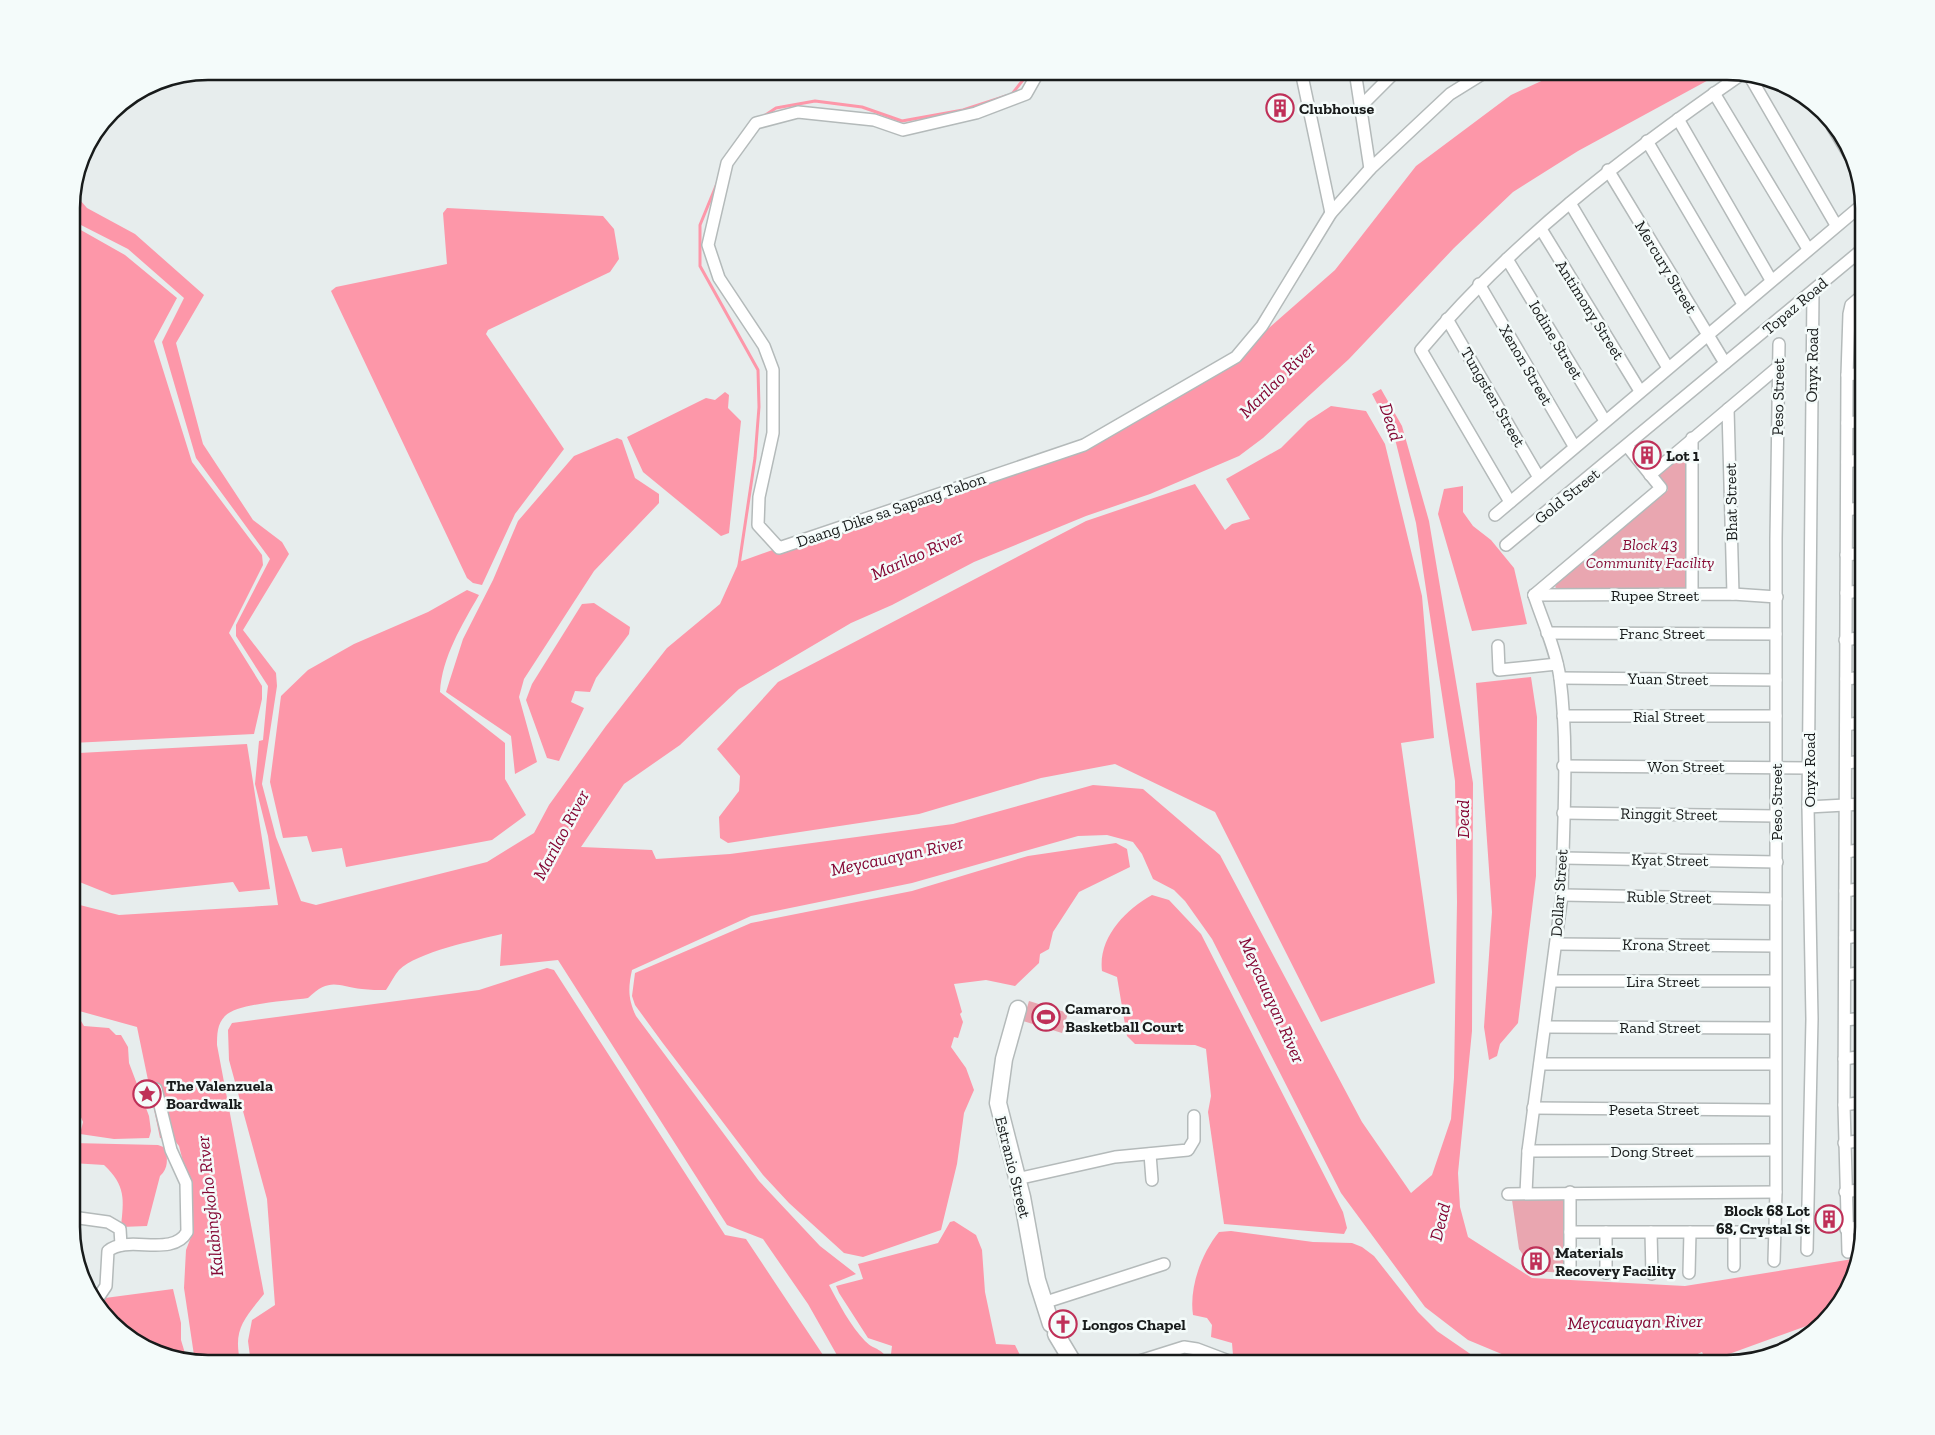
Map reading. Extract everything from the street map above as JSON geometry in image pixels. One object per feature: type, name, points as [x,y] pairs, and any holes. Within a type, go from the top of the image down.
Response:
[{"type":"street","name":"Daang Dike sa Sapang Tabon","points":[[1034,80],[1026,94],[976,113],[903,130],[874,120],[798,112],[756,123],[727,163],[708,245],[718,278],[764,346],[774,370],[774,433],[759,498],[758,525],[779,548],[1084,446],[1236,357],[1262,326],[1331,213]]},
{"type":"street","points":[[1303,80],[1331,213]]},
{"type":"street","points":[[1357,80],[1370,169]]},
{"type":"street","points":[[1361,106],[1387,80]]},
{"type":"street","points":[[1331,213],[1370,169],[1450,94],[1473,80]]},
{"type":"street","points":[[1510,502],[1420,350],[1479,284],[1608,170],[1733,80]]},
{"type":"street","points":[[1754,83],[1836,225]]},
{"type":"street","points":[[1714,93],[1808,249]]},
{"type":"street","points":[[1678,119],[1771,280]]},
{"type":"street","points":[[1647,141],[1743,304]]},
{"type":"street","name":"Mercury Street","points":[[1608,170],[1725,363]]},
{"type":"street","points":[[1570,203],[1668,368]]},
{"type":"street","points":[[1494,515],[1855,210]]},
{"type":"street","name":"Antimony Street","points":[[1540,229],[1640,391]]},
{"type":"street","name":"Topaz Road","points":[[1725,363],[1855,256]]},
{"type":"street","name":"Iodine Street","points":[[1507,259],[1605,421]]},
{"type":"street","name":"Xenon Street","points":[[1479,284],[1574,446]]},
{"type":"street","name":"Onyx Road","points":[[1807,1250],[1812,1019],[1808,768],[1813,291]]},
{"type":"street","points":[[1848,1252],[1844,1143],[1847,375],[1849,314],[1851,305],[1855,302]]},
{"type":"street","name":"Tungsten Street","points":[[1447,319],[1538,476]]},
{"type":"street","name":"Peso Street","points":[[1774,1261],[1776,1192],[1776,597],[1779,344]]},
{"type":"street","name":"Gold Street","points":[[1506,545],[1628,447],[1725,363]]},
{"type":"street","points":[[1650,475],[1778,367]]},
{"type":"street","points":[[1847,375],[1855,374]]},
{"type":"street","name":"Bhat Street","points":[[1728,408],[1733,594]]},
{"type":"street","points":[[1847,423],[1855,422]]},
{"type":"street","points":[[1692,438],[1692,595]]},
{"type":"street","points":[[1534,595],[1661,488],[1628,447]]},
{"type":"street","points":[[1847,462],[1855,461]]},
{"type":"street","points":[[1847,510],[1855,509]]},
{"type":"street","points":[[1846,555],[1855,554]]},
{"type":"street","points":[[1846,593],[1855,592]]},
{"type":"street","name":"Rupee Street","points":[[1534,595],[1733,594],[1776,597]]},
{"type":"street","name":"Dollar Street","points":[[1526,1194],[1528,1151],[1562,895],[1563,858],[1563,716],[1560,678],[1534,595]]},
{"type":"street","name":"Franc Street","points":[[1547,633],[1776,634]]},
{"type":"street","points":[[1846,640],[1855,638]]},
{"type":"street","points":[[1498,646],[1500,670],[1557,664]]},
{"type":"street","name":"Yuan Street","points":[[1560,678],[1776,680]]},
{"type":"street","points":[[1846,680],[1855,678]]},
{"type":"street","name":"Rial Street","points":[[1563,716],[1776,716]]},
{"type":"street","points":[[1846,725],[1855,724]]},
{"type":"street","points":[[1846,764],[1855,762]]},
{"type":"street","name":"Won Street","points":[[1563,766],[1808,768]]},
{"type":"street","points":[[1808,807],[1855,805]]},
{"type":"street","name":"Ringgit Street","points":[[1563,813],[1776,816]]},
{"type":"street","points":[[1846,852],[1855,850]]},
{"type":"street","name":"Kyat Street","points":[[1563,858],[1777,862]]},
{"type":"street","points":[[1846,892],[1855,890]]},
{"type":"street","name":"Ruble Street","points":[[1562,895],[1776,899]]},
{"type":"street","points":[[1845,938],[1855,936]]},
{"type":"street","name":"Krona Street","points":[[1556,944],[1775,946]]},
{"type":"street","points":[[1845,975],[1855,973]]},
{"type":"street","name":"Lira Street","points":[[1552,980],[1775,981]]},
{"type":"street","name":"Estranio Street","points":[[1018,1009],[1004,1059],[998,1102],[1017,1179],[1043,1303],[1054,1329],[1069,1355]]},
{"type":"street","points":[[1845,1020],[1855,1019]]},
{"type":"street","name":"Rand Street","points":[[1545,1027],[1775,1028]]},
{"type":"street","points":[[1844,1059],[1855,1057]]},
{"type":"street","points":[[1540,1064],[1775,1064]]},
{"type":"street","points":[[100,1296],[106,1286],[108,1251],[121,1245],[136,1246],[176,1241],[184,1237],[187,1232],[186,1182],[171,1150],[156,1090]]},
{"type":"street","points":[[1844,1105],[1855,1103]]},
{"type":"street","name":"Peseta Street","points":[[1534,1108],[1775,1110]]},
{"type":"street","points":[[1017,1179],[1115,1157],[1191,1148],[1194,1140],[1194,1116]]},
{"type":"street","points":[[1844,1143],[1855,1141]]},
{"type":"street","name":"Dong Street","points":[[1528,1151],[1775,1150]]},
{"type":"street","points":[[1150,1154],[1152,1180]]},
{"type":"street","points":[[1845,1192],[1855,1190]]},
{"type":"street","points":[[1570,1192],[1570,1268]]},
{"type":"street","points":[[1508,1194],[1570,1192],[1776,1192]]},
{"type":"street","points":[[80,1218],[114,1224],[120,1229],[121,1245]]},
{"type":"street","points":[[1846,1229],[1855,1228]]},
{"type":"street","points":[[1570,1232],[1774,1232]]},
{"type":"street","points":[[1606,1232],[1606,1273]]},
{"type":"street","points":[[1651,1232],[1652,1274]]},
{"type":"street","points":[[1689,1273],[1690,1232]]},
{"type":"street","points":[[1734,1233],[1734,1266]]},
{"type":"street","points":[[1043,1303],[1164,1264]]},
{"type":"street","points":[[1159,1355],[1184,1347],[1197,1349],[1213,1355]]},
{"type":"green space","points":[[1855,312],[1854,367],[1854,313]]},
{"type":"green space","name":"Block 43 Community Facility","points":[[1688,449],[1687,591],[1561,592],[1555,587],[1559,581],[1668,490],[1658,475]]},
{"type":"green space","name":"Camaron Basketball Court","points":[[1029,1001],[1068,1013],[1062,1033],[1023,1021]]},
{"type":"green space","points":[[1566,1197],[1565,1273],[1534,1271],[1519,1249],[1512,1200]]},
{"type":"water","points":[[1544,80],[1708,80],[1578,151],[1513,192],[1454,248],[1349,359],[1263,438],[1239,456],[1150,494],[1086,516],[974,562],[892,605],[851,623],[739,689],[680,745],[624,784],[581,847],[652,850],[656,859],[730,854],[953,824],[1093,785],[1143,789],[1220,855],[1362,1122],[1411,1193],[1432,1175],[1451,1119],[1454,1078],[1457,902],[1455,781],[1416,523],[1395,439],[1372,394],[1381,389],[1402,426],[1429,521],[1473,783],[1472,1031],[1458,1173],[1460,1207],[1468,1237],[1532,1278],[1685,1286],[1851,1259],[1842,1284],[1834,1298],[1812,1323],[1726,1355],[1704,1355],[1702,1352],[1696,1355],[1504,1355],[1468,1340],[1425,1307],[1341,1193],[1212,939],[1185,901],[1174,890],[1153,879],[1142,854],[1133,842],[1107,835],[1078,836],[912,883],[751,916],[632,970],[630,993],[631,1004],[636,1016],[759,1181],[820,1246],[856,1274],[829,1285],[854,1328],[865,1341],[885,1355],[837,1355],[808,1304],[763,1239],[727,1225],[558,960],[500,966],[502,934],[433,952],[419,958],[399,970],[386,990],[334,984],[328,985],[322,987],[308,998],[252,1005],[232,1012],[222,1019],[218,1030],[217,1045],[264,1294],[242,1326],[238,1342],[240,1355],[194,1354],[184,1288],[186,1250],[191,1237],[189,1185],[179,1146],[175,1141],[160,1138],[137,1027],[80,1011],[80,905],[119,915],[278,905],[268,836],[255,784],[259,741],[263,740],[268,686],[236,636],[236,625],[270,559],[196,458],[162,342],[184,298],[128,249],[80,225],[80,200],[87,208],[135,234],[204,295],[176,343],[203,444],[253,520],[282,542],[289,554],[243,630],[276,673],[277,686],[262,784],[276,837],[301,901],[316,905],[487,862],[534,833],[549,805],[606,726],[667,648],[720,604],[739,562],[1120,426],[1236,357],[1335,270],[1416,166],[1511,95]]},
{"type":"water","points":[[447,208],[603,216],[614,229],[619,259],[610,272],[488,330],[486,334],[564,449],[515,514],[482,585],[473,583],[467,578],[331,291],[336,287],[447,264],[443,213]]},
{"type":"water","points":[[80,230],[125,255],[177,298],[154,341],[192,462],[262,555],[263,565],[229,633],[262,686],[262,699],[254,734],[80,743]]},
{"type":"water","points":[[725,392],[729,395],[728,408],[741,421],[729,533],[721,536],[643,472],[627,437],[706,398],[715,400]]},
{"type":"water","points":[[1331,406],[1366,411],[1385,444],[1422,596],[1434,738],[1401,743],[1435,983],[1321,1022],[1215,812],[1115,764],[1041,778],[919,814],[728,843],[720,838],[719,817],[739,791],[740,776],[717,749],[778,682],[1086,521],[1195,484],[1225,530],[1232,524],[1250,519],[1226,479],[1281,448],[1308,421]]},
{"type":"water","points":[[617,438],[622,440],[635,478],[659,494],[659,503],[594,571],[524,679],[519,697],[537,762],[515,774],[511,736],[446,692],[463,639],[493,580],[518,521],[574,456]]},
{"type":"water","points":[[1463,486],[1463,512],[1473,526],[1491,540],[1514,568],[1527,624],[1472,631],[1438,514],[1444,489]]},
{"type":"water","points":[[467,590],[479,595],[449,654],[440,692],[505,743],[505,779],[526,815],[492,840],[346,867],[342,848],[312,852],[307,836],[283,838],[270,782],[281,696],[308,670],[354,644],[428,612]]},
{"type":"water","points":[[594,603],[630,627],[629,634],[596,678],[590,692],[575,691],[571,702],[584,708],[559,761],[547,758],[526,700],[532,684],[582,604]]},
{"type":"water","points":[[1531,677],[1537,717],[1536,876],[1518,1023],[1500,1044],[1497,1056],[1489,1060],[1484,1027],[1492,912],[1476,683]]},
{"type":"water","points":[[247,744],[270,889],[239,892],[233,882],[112,895],[80,882],[80,753]]},
{"type":"water","points":[[1116,843],[1127,849],[1130,867],[1079,892],[1053,932],[1049,949],[1040,954],[1039,963],[1015,986],[986,980],[954,984],[963,1022],[958,1038],[954,1037],[951,1047],[966,1068],[974,1090],[964,1113],[957,1164],[941,1230],[863,1257],[844,1253],[789,1203],[763,1175],[662,1042],[635,1005],[632,996],[635,973],[751,923],[912,891],[1028,856]]},
{"type":"water","points":[[1152,895],[1169,900],[1201,934],[1343,1212],[1347,1228],[1344,1234],[1224,1224],[1208,1112],[1211,1096],[1206,1049],[1195,1045],[1135,1044],[1127,1036],[1117,977],[1102,971],[1104,947],[1115,926],[1132,909]]},
{"type":"water","points":[[547,968],[554,970],[725,1235],[746,1239],[823,1355],[250,1355],[248,1341],[252,1320],[275,1305],[267,1199],[229,1060],[228,1030],[232,1023],[479,990]]},
{"type":"water","points":[[80,1021],[84,1026],[109,1028],[116,1035],[121,1035],[128,1047],[129,1063],[149,1116],[151,1131],[149,1138],[114,1139],[80,1134],[83,1122],[80,1115]]},
{"type":"water","points":[[80,1143],[158,1145],[166,1148],[166,1167],[160,1176],[147,1226],[121,1227],[122,1193],[120,1186],[104,1165],[80,1164]]},
{"type":"water","points":[[954,1221],[976,1235],[982,1250],[985,1292],[996,1344],[1015,1345],[1020,1355],[892,1355],[892,1346],[868,1338],[839,1293],[836,1286],[863,1279],[858,1264],[938,1243],[950,1222]]},
{"type":"water","points":[[1231,1231],[1313,1242],[1352,1243],[1362,1247],[1374,1256],[1418,1312],[1437,1331],[1472,1355],[1233,1355],[1232,1343],[1211,1337],[1212,1325],[1207,1318],[1193,1315],[1193,1294],[1198,1272],[1207,1250],[1219,1232]]},
{"type":"water","points":[[173,1289],[181,1323],[181,1340],[185,1353],[151,1342],[137,1334],[112,1312],[102,1300]]},
{"type":"waterway","points":[[1012,94],[1023,80]]},
{"type":"waterway","points":[[764,116],[776,108],[815,101],[862,107],[902,121],[963,110],[1006,96]]},
{"type":"waterway","points":[[718,181],[700,225],[700,266],[758,370],[759,407],[755,458],[739,565]]},
{"type":"place","name":"Clubhouse","points":[[1280,108]]},
{"type":"place","name":"Lot 1","points":[[1647,455]]},
{"type":"place","name":"Camaron Basketball Court","points":[[1046,1017]]},
{"type":"place","name":"The Valenzuela Boardwalk","points":[[147,1094]]},
{"type":"place","name":"Block 68 Lot 68, Crystal St","points":[[1829,1219]]},
{"type":"place","name":"Materials Recovery Facility","points":[[1536,1261]]},
{"type":"place","name":"Longos Chapel","points":[[1063,1324]]},
{"type":"water label","name":"Marilao River","points":[[1277,380]]},
{"type":"water label","name":"Dead","points":[[1391,422]]},
{"type":"water label","name":"Marilao River","points":[[917,555]]},
{"type":"water label","name":"Dead","points":[[1463,819]]},
{"type":"water label","name":"Marilao River","points":[[561,835]]},
{"type":"water label","name":"Meycauayan River","points":[[897,856]]},
{"type":"water label","name":"Meycauayan River","points":[[1272,1000]]},
{"type":"water label","name":"Kalabingkoho River","points":[[210,1206]]},
{"type":"water label","name":"Dead","points":[[1440,1222]]},
{"type":"water label","name":"Meycauayan River","points":[[1635,1322]]}]
